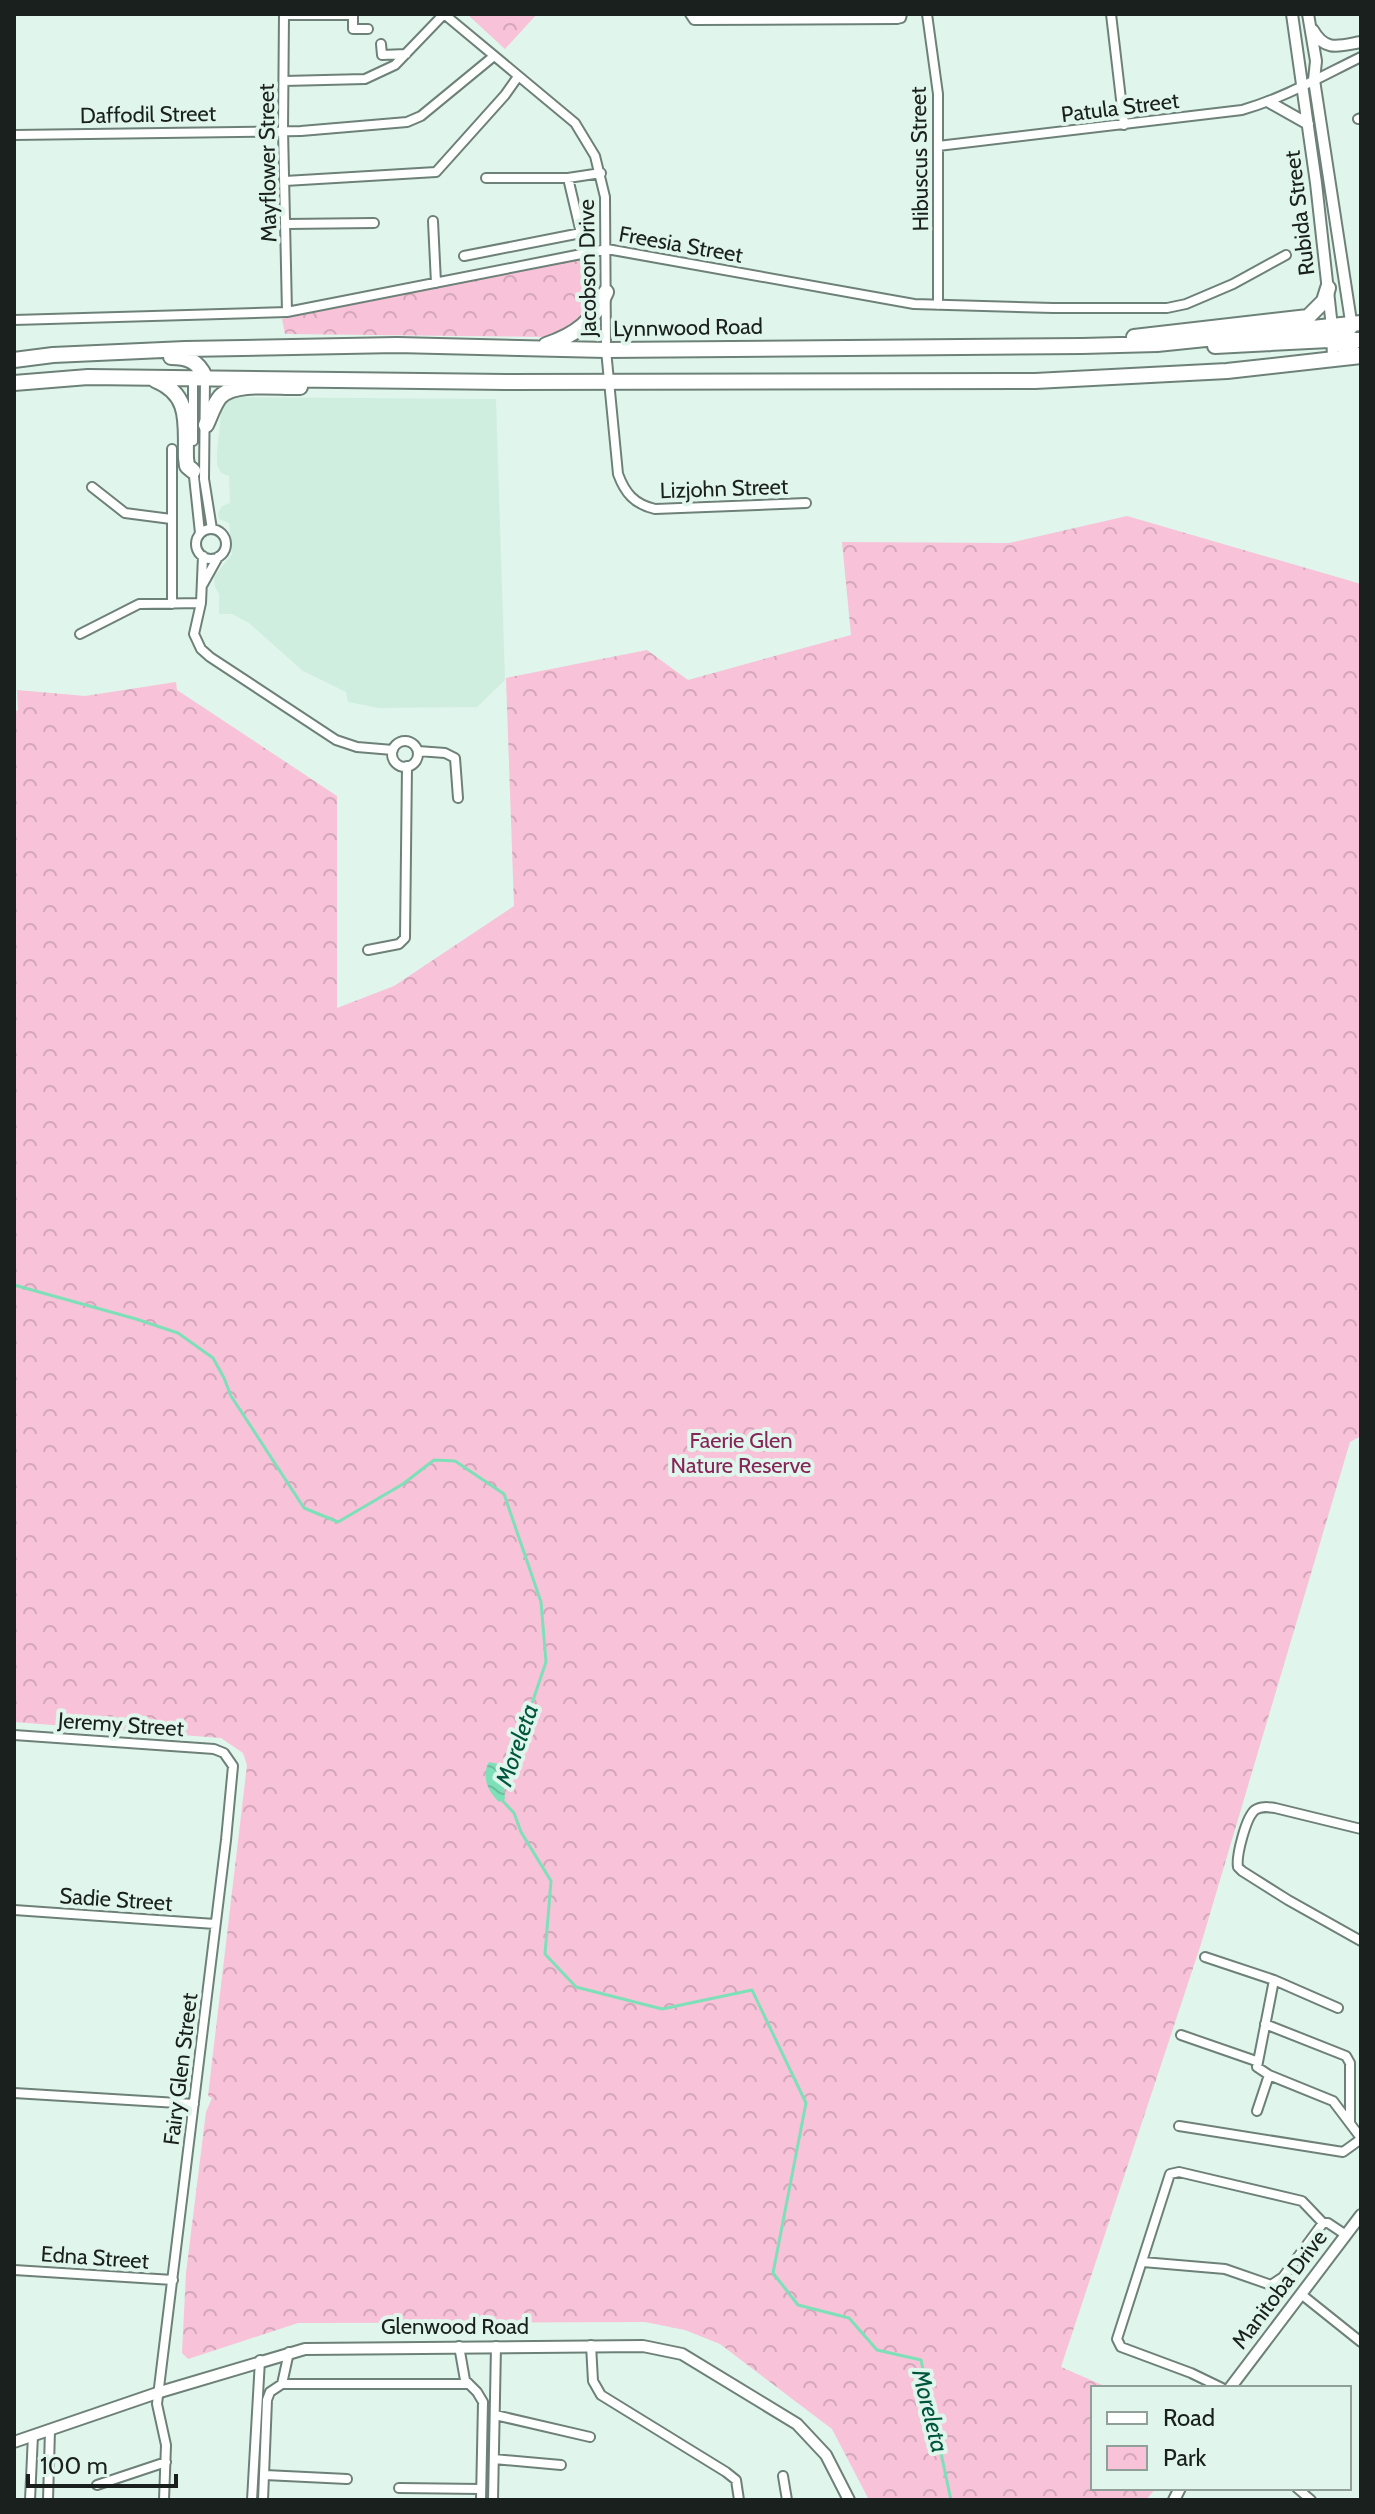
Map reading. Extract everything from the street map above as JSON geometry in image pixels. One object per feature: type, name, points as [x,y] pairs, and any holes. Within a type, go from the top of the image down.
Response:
[{"type":"main road","points":[[1082,346],[1160,333],[1308,317],[1324,301],[1328,288]]},
{"type":"main road","points":[[534,348],[564,339],[582,329],[596,313],[606,292]]},
{"type":"main road","name":"Lynnwood Road","points":[[14,362],[53,355],[397,345],[606,350],[1157,344],[1333,334],[1356,323]]},
{"type":"main road","points":[[1333,334],[1358,340]]},
{"type":"main road","points":[[1333,334],[1360,356]]},
{"type":"main road","points":[[194,362],[203,351],[228,349]]},
{"type":"main road","points":[[14,383],[88,377],[1035,381],[1227,371],[1360,356]]},
{"type":"main road","points":[[14,362],[185,357],[194,362],[199,377]]},
{"type":"main road","points":[[152,378],[171,388],[183,405],[186,458],[193,471]]},
{"type":"main road","points":[[206,425],[218,400],[229,390],[312,387],[352,378]]},
{"type":"street","points":[[284,14],[353,15],[353,29],[368,29]]},
{"type":"street","name":"Mayflower Street","points":[[284,14],[287,312]]},
{"type":"street","points":[[284,81],[365,79],[395,65],[444,14]]},
{"type":"street","name":"Jacobson Drive","points":[[444,14],[517,78],[575,123],[595,156],[605,197],[608,380]]},
{"type":"street","points":[[690,14],[694,20],[897,19],[902,14]]},
{"type":"street","name":"Hibuscus Street","points":[[927,14],[938,94],[938,305]]},
{"type":"street","points":[[1111,14],[1124,125]]},
{"type":"street","name":"Rubida Street","points":[[1292,14],[1328,288],[1333,360]]},
{"type":"street","points":[[1309,19],[1319,41],[1326,45],[1361,42]]},
{"type":"street","name":"Rubida Street","points":[[1309,19],[1316,61],[1314,80],[1360,356]]},
{"type":"street","points":[[381,44],[382,55],[406,54]]},
{"type":"street","name":"Daffodil Street","points":[[14,135],[301,131],[400,123],[414,120],[494,56]]},
{"type":"street","name":"Patula Street","points":[[938,146],[1242,110],[1303,87],[1361,57]]},
{"type":"street","points":[[285,181],[436,172],[517,78]]},
{"type":"street","points":[[1269,102],[1308,124]]},
{"type":"street","points":[[486,178],[568,178],[601,173]]},
{"type":"street","points":[[464,256],[581,233],[568,178]]},
{"type":"street","points":[[433,221],[436,283]]},
{"type":"street","points":[[286,224],[374,223]]},
{"type":"street","name":"Freesia Street","points":[[14,320],[287,312],[607,249],[914,304],[1167,308],[1186,304],[1233,284],[1286,255]]},
{"type":"street","points":[[199,377],[206,425],[204,479],[212,529]]},
{"type":"street","points":[[199,377],[193,471],[200,533],[197,548],[203,556],[203,585],[194,634],[201,649],[336,740],[357,747],[393,750]]},
{"type":"street","name":"Lizjohn Street","points":[[608,380],[618,474],[622,486],[633,500],[655,509],[806,503]]},
{"type":"street","points":[[172,449],[172,604]]},
{"type":"street","points":[[92,487],[131,515],[171,519]]},
{"type":"street","points":[[200,533],[212,529],[221,532],[225,539],[224,551],[203,585]]},
{"type":"street","points":[[203,556],[218,557]]},
{"type":"street","points":[[80,634],[133,605],[201,603]]},
{"type":"street","points":[[393,750],[406,741],[418,751]]},
{"type":"street","points":[[393,750],[396,762],[407,766],[414,763],[418,751]]},
{"type":"street","points":[[418,751],[445,753],[455,758],[458,798]]},
{"type":"street","points":[[368,950],[399,944],[405,938],[407,766]]},
{"type":"street","name":"Jeremy Street","points":[[14,1735],[204,1748],[224,1753]]},
{"type":"street","name":"Fairy Glen Street","points":[[164,2500],[164,2427],[157,2412],[233,1770],[230,1759],[224,1753]]},
{"type":"street","points":[[1361,1829],[1275,1808],[1260,1808],[1251,1814],[1237,1860],[1238,1867],[1261,1883],[1361,1941]]},
{"type":"street","name":"Sadie Street","points":[[14,1910],[215,1924]]},
{"type":"street","points":[[1205,1957],[1274,1980],[1338,2008]]},
{"type":"street","points":[[1179,2126],[1343,2152],[1361,2139],[1333,2101],[1269,2075],[1257,2067],[1274,1980]]},
{"type":"street","points":[[1265,2024],[1346,2056],[1350,2063],[1350,2122]]},
{"type":"street","points":[[1181,2035],[1256,2061]]},
{"type":"street","points":[[1257,2111],[1269,2075]]},
{"type":"street","points":[[14,2093],[194,2104]]},
{"type":"street","points":[[1217,2386],[1118,2343],[1118,2333],[1169,2177],[1175,2172],[1302,2201],[1323,2223],[1346,2235]]},
{"type":"street","name":"Manitoba Drive","points":[[1232,2386],[1361,2215]]},
{"type":"street","points":[[1143,2262],[1225,2269],[1271,2285],[1283,2277],[1323,2223]]},
{"type":"street","name":"Edna Street","points":[[14,2270],[173,2280]]},
{"type":"street","points":[[1301,2294],[1361,2342]]},
{"type":"street","points":[[591,2345],[593,2381],[601,2395],[726,2472],[736,2480],[739,2500]]},
{"type":"street","name":"Glenwood Road","points":[[14,2442],[260,2360],[323,2347],[591,2345],[662,2348],[682,2354],[709,2369],[803,2429],[834,2467],[849,2500]]},
{"type":"street","points":[[459,2346],[463,2374],[483,2402],[481,2500]]},
{"type":"street","points":[[493,2500],[496,2346]]},
{"type":"street","points":[[282,2384],[290,2352]]},
{"type":"street","points":[[252,2500],[260,2360]]},
{"type":"street","points":[[263,2500],[267,2400],[270,2392],[282,2384],[468,2384]]},
{"type":"street","points":[[495,2415],[590,2437]]},
{"type":"street","points":[[48,2500],[50,2430]]},
{"type":"street","points":[[30,2500],[33,2435]]},
{"type":"street","points":[[494,2459],[561,2465]]},
{"type":"street","points":[[97,2485],[166,2462]]},
{"type":"street","points":[[265,2475],[347,2479]]},
{"type":"street","points":[[783,2476],[787,2500]]},
{"type":"street","points":[[399,2488],[481,2489]]},
{"type":"shaded area","points":[[231,397],[496,399],[505,680],[477,707],[379,708],[348,702],[346,692],[303,671],[249,623],[232,614],[219,614],[219,594],[214,577],[232,554],[229,523],[219,519],[218,513],[222,506],[230,503],[229,476],[221,473],[217,465],[217,452],[222,405]]},
{"type":"green space","points":[[467,14],[537,14],[505,49]]},
{"type":"green space","points":[[583,257],[597,270],[594,309],[572,330],[548,337],[285,334],[282,319]]},
{"type":"green space","name":"Faerie Glen Nature Reserve","points":[[1127,516],[1361,584],[1361,1436],[1350,1442],[1201,1944],[1061,2367],[1104,2386],[1091,2386],[1091,2490],[1154,2490],[1146,2500],[869,2500],[832,2429],[720,2344],[685,2330],[645,2322],[298,2323],[188,2359],[182,2353],[186,2273],[206,2112],[212,2098],[208,2096],[247,1765],[243,1753],[221,1738],[14,1722],[14,712],[18,710],[17,690],[85,696],[176,682],[177,690],[337,796],[337,1008],[394,986],[514,906],[506,678],[647,650],[688,680],[851,635],[842,542],[1009,543]]},
{"type":"water","points":[[489,1762],[513,1767],[504,1785],[505,1799],[499,1802],[487,1784]]},
{"type":"waterway","name":"Moreleta","points":[[14,1285],[178,1333],[213,1358],[231,1396],[304,1508],[338,1522],[403,1484],[434,1460],[455,1461],[504,1494],[541,1602],[546,1662],[527,1718],[505,1768]]},
{"type":"waterway","name":"Moreleta","points":[[500,1798],[514,1813],[521,1832],[551,1881],[545,1954],[576,1987],[662,2009],[752,1990],[806,2103],[773,2273],[798,2305],[849,2318],[877,2350],[921,2360],[951,2500]]}]
